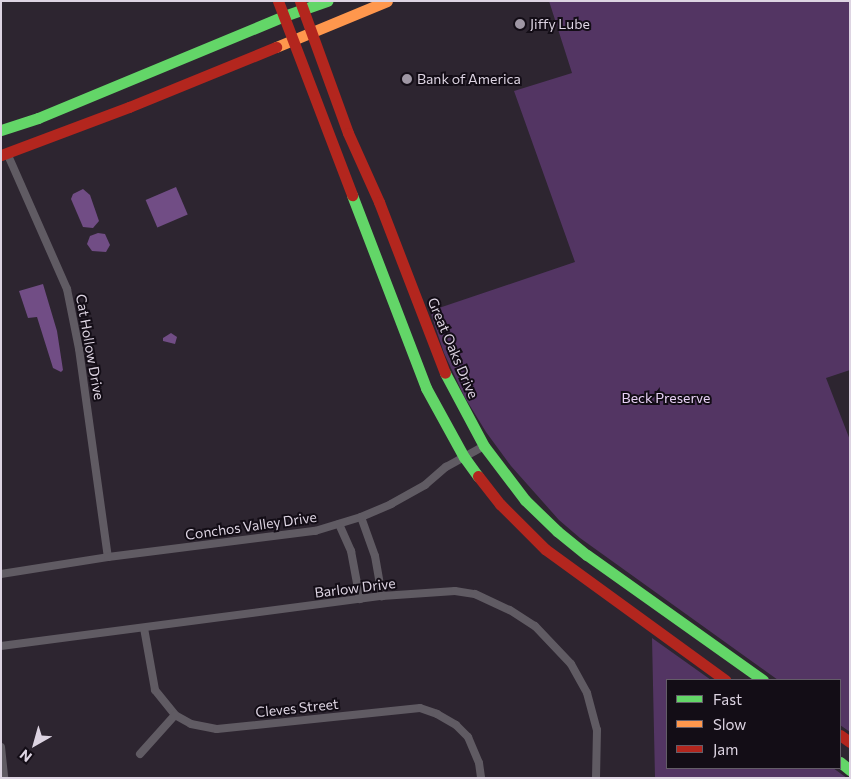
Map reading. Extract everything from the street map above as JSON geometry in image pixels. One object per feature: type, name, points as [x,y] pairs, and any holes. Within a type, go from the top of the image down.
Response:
[{"type":"street","points":[[278,1],[426,388],[464,457],[500,504],[545,549],[724,679]]},
{"type":"street","points":[[1,130],[38,118],[284,16],[302,6],[327,1]]},
{"type":"street","points":[[4,154],[129,107],[387,1]]},
{"type":"street","name":"Great Oaks Drive","points":[[302,6],[310,33],[348,133],[362,159],[383,211],[446,376],[484,446],[525,500],[556,531],[762,679]]},
{"type":"street","name":"Cat Hollow Drive","points":[[4,154],[67,289],[80,358],[108,558]]},
{"type":"street","name":"Conchos Valley Drive","points":[[1,574],[315,531],[361,517],[400,499],[484,446]]},
{"type":"street","points":[[361,517],[375,556],[382,596]]},
{"type":"street","points":[[339,524],[351,551],[360,599]]},
{"type":"street","name":"Barlow Drive","points":[[1,646],[382,596],[455,591],[475,594],[510,610],[535,626],[571,664],[587,693],[597,730],[596,778]]},
{"type":"street","name":"Cleves Street","points":[[144,628],[155,690],[175,715],[191,724],[217,728],[420,708],[437,714],[456,725],[468,737],[479,763],[481,778]]},
{"type":"street","points":[[140,754],[175,715]]},
{"type":"street","points":[[1,747],[4,778]]},
{"type":"green space","name":"Beck Preserve","points":[[549,1],[850,1],[850,370],[826,378],[850,440],[850,732],[841,726],[841,679],[777,679],[580,538],[559,520],[511,466],[486,432],[464,396],[444,353],[430,311],[575,262],[514,91],[572,73]]},
{"type":"green space","points":[[652,638],[710,679],[666,679],[666,769],[834,769],[847,778],[655,778]]},
{"type":"shaded area","points":[[176,187],[188,215],[157,228],[146,200]]},
{"type":"shaded area","points":[[83,189],[90,195],[99,221],[93,228],[83,227],[71,199],[73,194]]},
{"type":"shaded area","points":[[98,233],[105,234],[110,245],[106,252],[92,251],[87,244],[90,236]]},
{"type":"shaded area","points":[[43,284],[57,331],[63,370],[61,372],[53,368],[37,317],[28,318],[19,291]]},
{"type":"shaded area","points":[[171,333],[177,337],[175,344],[163,341],[163,338]]},
{"type":"traffic: fast","points":[[1,130],[38,118],[284,16],[327,1]]},
{"type":"traffic: fast","points":[[352,195],[426,388],[464,457],[478,476]]},
{"type":"traffic: fast","points":[[445,373],[484,446],[525,500],[557,531],[587,555],[762,679]]},
{"type":"traffic: fast","points":[[841,763],[850,770]]},
{"type":"traffic: slow","points":[[276,47],[387,1]]},
{"type":"traffic: jam","points":[[278,1],[352,195]]},
{"type":"traffic: jam","points":[[300,1],[348,133],[379,202],[445,373]]},
{"type":"traffic: jam","points":[[1,155],[129,107],[276,47]]},
{"type":"traffic: jam","points":[[478,476],[500,504],[545,549],[724,679]]},
{"type":"traffic: jam","points":[[841,736],[850,742]]},
{"type":"place","name":"Jiffy Lube","points":[[520,24]]},
{"type":"place","name":"Bank of America","points":[[407,79]]}]
